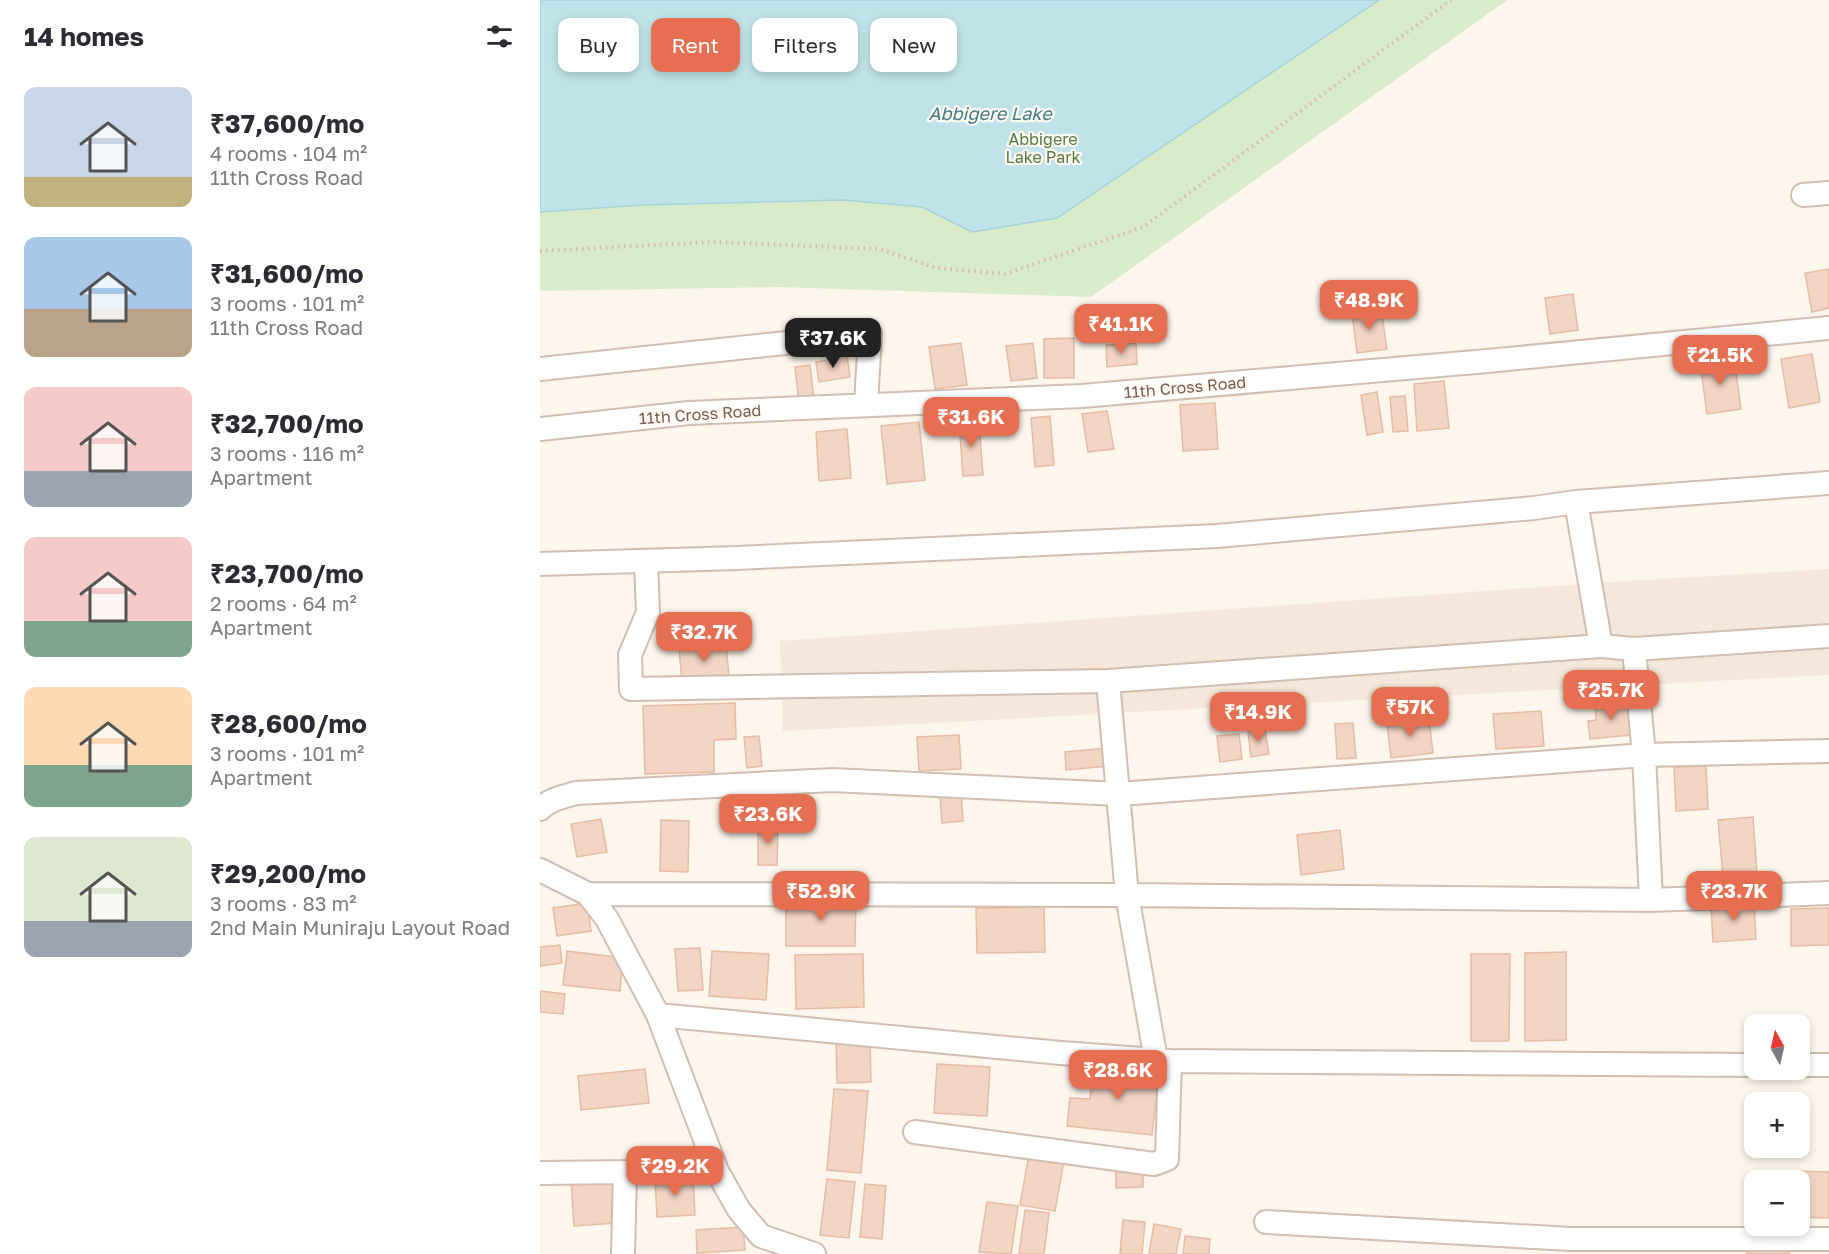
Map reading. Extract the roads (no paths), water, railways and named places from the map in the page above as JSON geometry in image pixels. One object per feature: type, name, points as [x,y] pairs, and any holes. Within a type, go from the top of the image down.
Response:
[{"type":"street","points":[[1803,195],[1829,193]]},
{"type":"street","name":"11th Cross Road","points":[[540,429],[689,413],[1082,396],[1487,361],[1829,328]]},
{"type":"street","points":[[540,369],[870,334],[866,405]]},
{"type":"street","points":[[540,564],[1217,536],[1534,508],[1576,502],[1829,483]]},
{"type":"street","points":[[1576,502],[1601,646]]},
{"type":"street","points":[[646,561],[648,612],[630,655],[631,689],[1108,681],[1601,646],[1634,649],[1829,636]]},
{"type":"street","points":[[1634,649],[1644,754],[1651,900]]},
{"type":"street","points":[[915,1132],[1154,1164],[1167,1159],[1163,1061],[1127,895],[1108,681]]},
{"type":"street","points":[[540,809],[546,803],[559,797],[576,793],[833,780],[1119,794],[1644,754],[1829,751]]},
{"type":"street","points":[[540,870],[588,894],[607,919],[658,1015],[717,1171],[760,1245],[814,1254]]},
{"type":"street","points":[[588,894],[1127,895],[1651,900],[1829,893]]},
{"type":"street","points":[[658,1015],[1163,1061],[1744,1065]]},
{"type":"street","points":[[1810,1065],[1829,1065]]},
{"type":"street","points":[[540,1173],[717,1171]]},
{"type":"street","points":[[623,1254],[625,1173]]},
{"type":"street","points":[[1266,1222],[1571,1239],[1829,1239]]},
{"type":"water","name":"Abbigere Lake","points":[[540,0],[1379,0],[1057,218],[972,232],[922,207],[844,200],[642,205],[540,212]]},
{"type":"park label","name":"Abbigere Lake Park","points":[[1043,148]]}]
